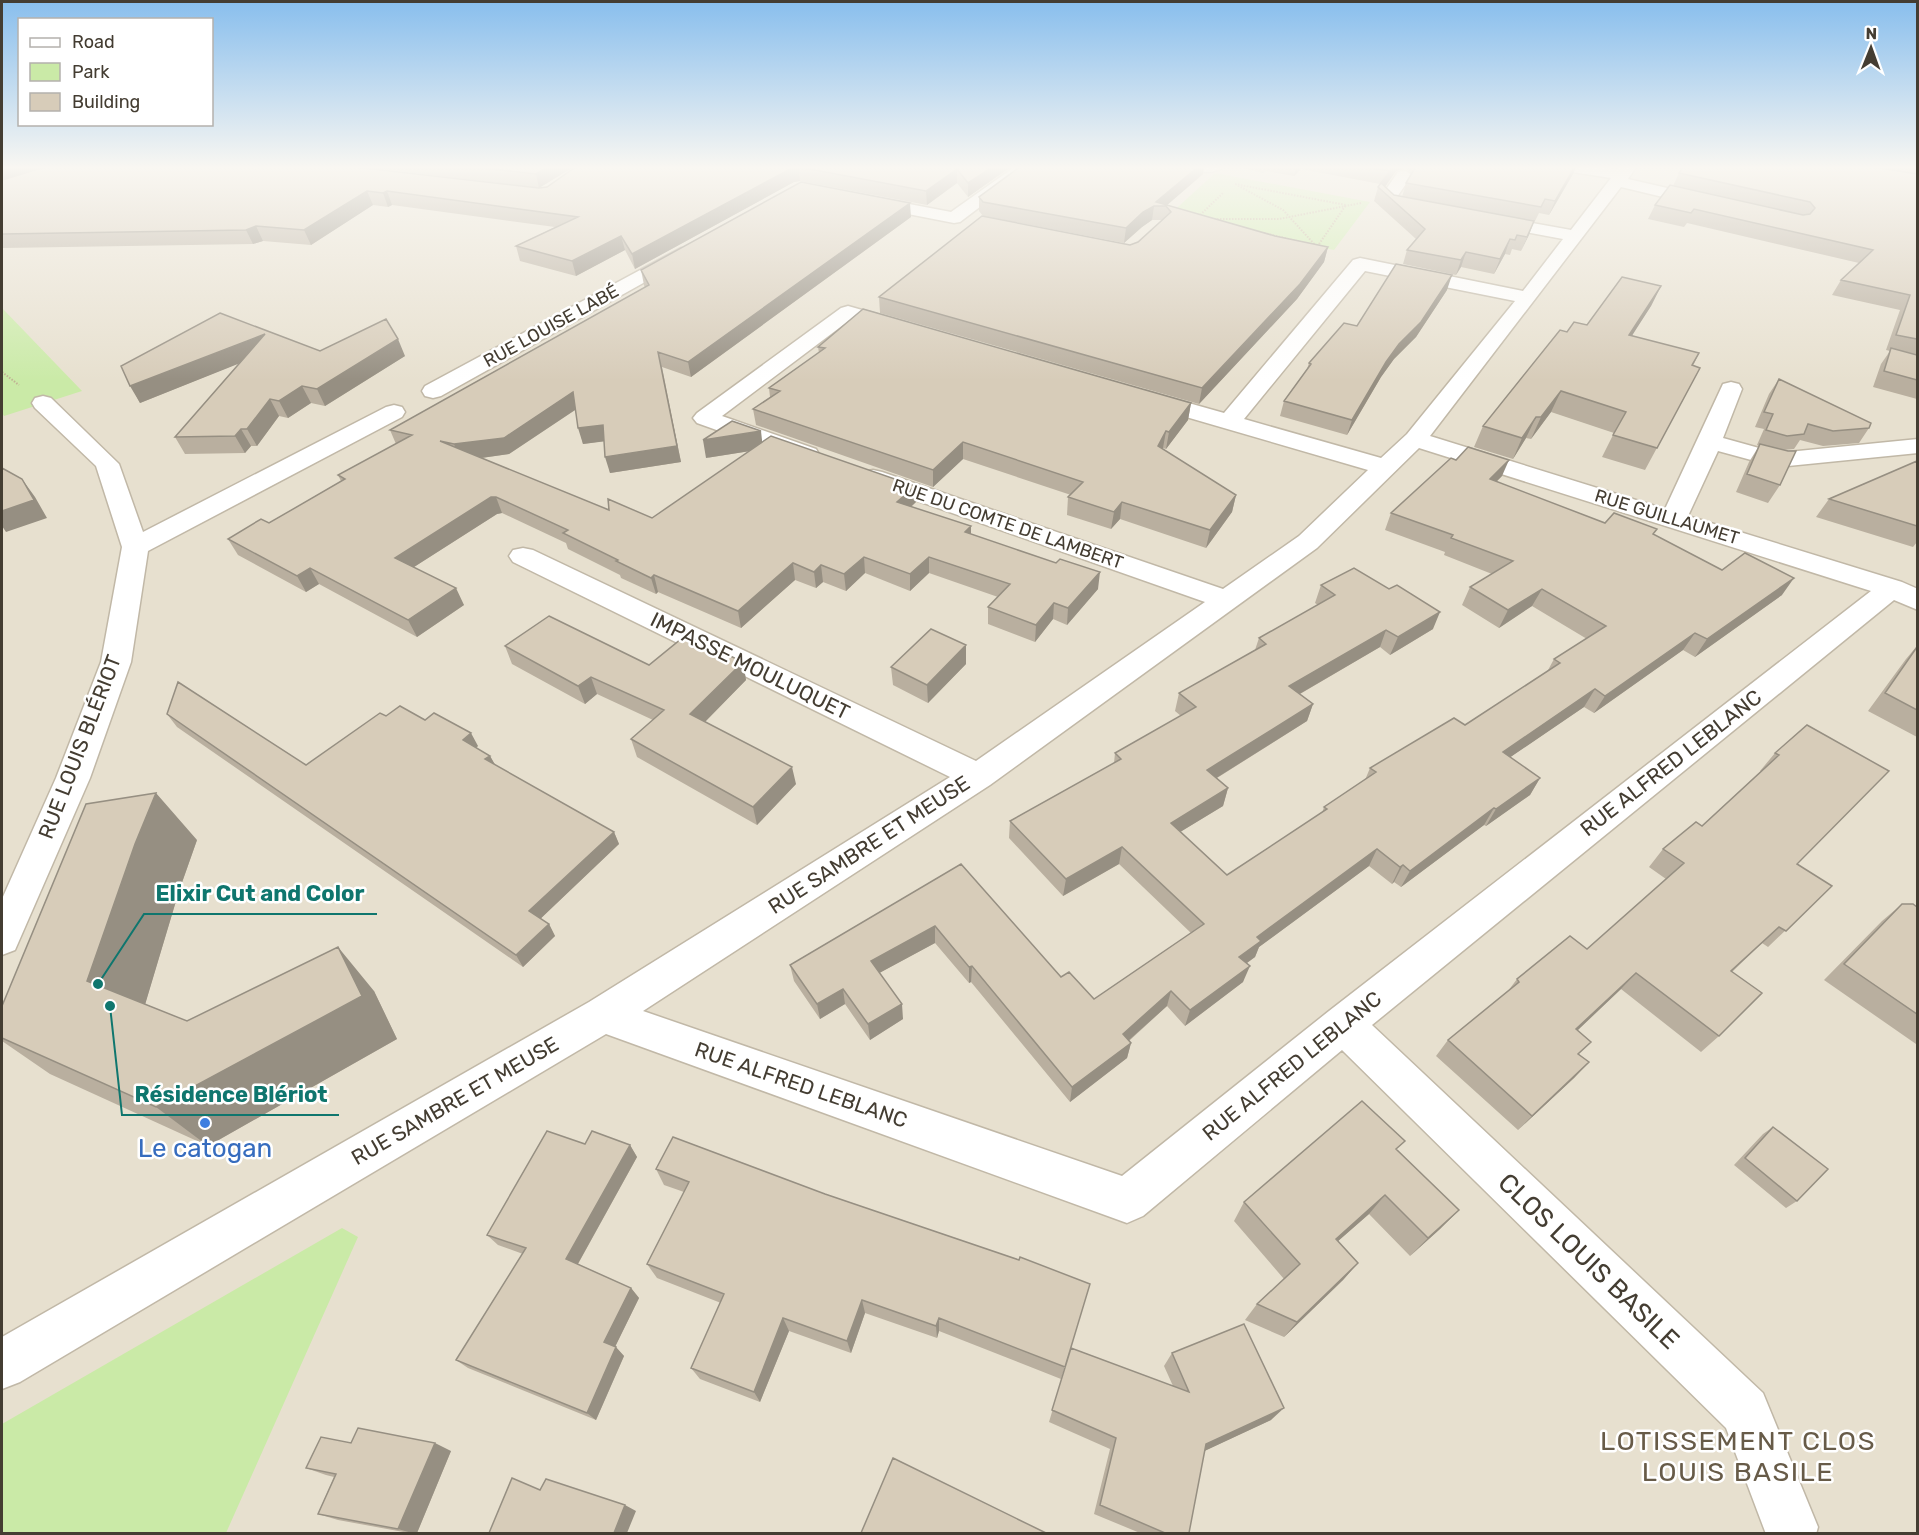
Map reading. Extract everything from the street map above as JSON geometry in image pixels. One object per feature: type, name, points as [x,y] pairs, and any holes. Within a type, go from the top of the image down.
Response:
[{"type":"street","name":"RUE SAMBRE ET MEUSE","points":[[2,1364],[603,1015],[978,776],[1225,599],[1308,543],[1415,439],[1528,298],[1573,238]]},
{"type":"street","name":"RUE LOUISE LABÉ","points":[[433,391],[700,243]]},
{"type":"street","points":[[1229,422],[1360,264],[1528,298]]},
{"type":"street","points":[[829,462],[705,418],[848,312],[926,335]]},
{"type":"street","points":[[1673,519],[1710,442],[1731,389]]},
{"type":"street","points":[[1128,393],[1384,467]]},
{"type":"street","name":"RUE LOUIS BLÉRIOT","points":[[2,939],[73,778],[116,662],[135,547],[107,464],[43,403]]},
{"type":"street","points":[[135,547],[394,412]]},
{"type":"street","name":"RUE GUILLAUMET","points":[[1415,439],[1905,594]]},
{"type":"street","points":[[1710,442],[1777,460],[1917,446]]},
{"type":"street","name":"RUE DU COMTE DE LAMBERT","points":[[852,470],[1225,599]]},
{"type":"street","name":"IMPASSE MOULUQUET","points":[[523,556],[978,776]]},
{"type":"street","name":"RUE ALFRED LEBLANC","points":[[603,1015],[1127,1200],[1343,1024],[1905,594]]},
{"type":"street","name":"CLOS LOUIS BASILE","points":[[1343,1024],[1745,1411],[1791,1527]]},
{"type":"path","points":[[1281,238],[1317,247]]},
{"type":"path","points":[[1309,238],[1317,247]]},
{"type":"path","points":[[1317,247],[1323,238]]},
{"type":"shaded area","points":[[2,238],[1917,238],[1917,1533],[2,1533]]},
{"type":"green space","points":[[1271,238],[1343,238],[1334,250]]},
{"type":"green space","points":[[2,308],[82,391],[4,416],[2,413]]},
{"type":"green space","points":[[342,1228],[358,1237],[226,1533],[2,1533],[2,1424]]},
{"type":"building","points":[[534,238],[618,238],[572,261],[516,246]]},
{"type":"building","points":[[622,238],[662,238],[632,254]]},
{"type":"building","points":[[700,238],[862,238],[688,362],[658,352],[677,446],[605,457],[603,425],[578,428],[573,392],[504,438],[454,444],[440,441],[609,510],[608,499],[652,518],[771,436],[915,486],[897,502],[971,526],[965,532],[1056,563],[1060,559],[1100,572],[1068,608],[1054,603],[1036,625],[988,607],[1010,584],[929,557],[910,574],[864,557],[844,574],[821,565],[814,572],[793,563],[738,611],[654,575],[651,578],[563,533],[568,530],[496,497],[491,497],[395,558],[456,588],[408,620],[310,568],[297,576],[228,539],[261,519],[269,523],[345,479],[338,475],[412,435],[390,430],[649,285],[641,270]]},
{"type":"building","points":[[954,238],[1092,238],[1130,245],[1143,238],[1283,238],[1328,247],[1300,284],[1202,388],[879,297]]},
{"type":"building","points":[[1418,238],[1516,238],[1515,240],[1510,239],[1500,259],[1466,252],[1461,260],[1407,250]]},
{"type":"building","points":[[1819,238],[1917,238],[1917,339],[1896,335],[1910,295],[1841,280],[1873,250]]},
{"type":"building","points":[[1396,264],[1452,275],[1421,322],[1399,344],[1386,362],[1352,420],[1284,401],[1311,364],[1309,363],[1344,323],[1357,326]]},
{"type":"building","points":[[1622,277],[1661,286],[1629,335],[1699,353],[1692,365],[1700,368],[1657,448],[1613,435],[1626,412],[1561,391],[1541,417],[1536,417],[1522,438],[1483,426],[1560,330],[1567,332],[1574,322],[1587,325]]},
{"type":"building","points":[[863,309],[1191,403],[1169,432],[1166,431],[1158,446],[1236,495],[1210,530],[1122,502],[1114,512],[1068,497],[1083,482],[963,442],[933,470],[753,409],[780,391],[769,388],[825,348],[818,347]]},
{"type":"building","points":[[220,313],[320,351],[386,319],[398,339],[317,389],[302,386],[279,401],[270,399],[247,429],[241,429],[235,436],[175,437],[265,334],[130,386],[121,366]]},
{"type":"building","points":[[1891,348],[1917,355],[1917,380],[1884,371]]},
{"type":"building","points":[[1779,379],[1871,423],[1869,428],[1833,431],[1808,424],[1804,434],[1787,436],[1766,430],[1773,414],[1764,412]]},
{"type":"building","points":[[732,421],[761,431],[703,440]]},
{"type":"building","points":[[1760,444],[1796,451],[1780,485],[1747,474]]},
{"type":"building","points":[[1468,447],[1509,460],[1490,479],[1605,523],[1614,513],[1657,529],[1653,534],[1722,570],[1745,553],[1794,578],[1707,639],[1695,633],[1605,696],[1595,689],[1503,752],[1540,778],[1496,809],[1494,808],[1410,871],[1403,865],[1400,867],[1377,849],[1257,937],[1261,941],[1239,957],[1250,966],[1190,1010],[1171,991],[1123,1034],[1131,1043],[1072,1087],[972,966],[969,967],[935,926],[871,961],[902,1004],[868,1024],[843,989],[817,1004],[790,965],[961,864],[1061,977],[1069,972],[1094,999],[1204,924],[1122,847],[1066,879],[1010,821],[1121,759],[1115,753],[1196,707],[1179,693],[1266,644],[1259,638],[1335,595],[1321,585],[1354,568],[1389,589],[1397,585],[1440,612],[1398,637],[1386,630],[1289,686],[1313,704],[1207,770],[1228,788],[1171,823],[1227,875],[1327,809],[1324,807],[1376,772],[1370,768],[1454,718],[1465,725],[1560,663],[1554,659],[1606,626],[1542,589],[1508,610],[1470,587],[1513,561],[1451,538],[1453,535],[1391,513],[1451,458],[1456,460]]},
{"type":"building","points":[[1917,461],[1917,526],[1829,499]]},
{"type":"building","points":[[2,468],[22,479],[34,500],[2,511]]},
{"type":"building","points":[[549,616],[649,665],[686,635],[743,662],[690,714],[792,767],[753,807],[631,739],[664,710],[591,677],[578,686],[505,646]]},
{"type":"building","points":[[931,629],[966,645],[927,685],[891,667]]},
{"type":"building","points":[[1917,647],[1917,710],[1885,693]]},
{"type":"building","points":[[178,682],[306,765],[380,713],[386,716],[400,706],[425,720],[434,713],[471,733],[463,740],[490,756],[485,759],[614,832],[529,911],[549,924],[516,955],[167,714]]},
{"type":"building","points":[[1807,725],[1889,771],[1797,864],[1832,886],[1786,931],[1779,927],[1731,971],[1762,993],[1719,1036],[1636,973],[1576,1029],[1591,1042],[1578,1054],[1589,1062],[1532,1116],[1448,1040],[1519,982],[1517,979],[1570,936],[1587,949],[1684,863],[1663,849],[1696,822],[1702,826],[1779,755],[1775,753]]},
{"type":"building","points":[[156,793],[135,844],[87,981],[187,1021],[338,947],[362,996],[156,1107],[2,1038],[2,1006],[86,804]]},
{"type":"building","points":[[1902,904],[1913,904],[1917,907],[1917,1014],[1844,964]]},
{"type":"building","points":[[1362,1101],[1405,1141],[1396,1149],[1459,1210],[1428,1238],[1385,1195],[1336,1239],[1358,1263],[1297,1322],[1257,1304],[1300,1264],[1244,1202]]},
{"type":"building","points":[[1773,1127],[1828,1169],[1797,1201],[1745,1158]]},
{"type":"building","points":[[547,1131],[585,1144],[592,1131],[630,1145],[566,1259],[631,1288],[604,1342],[616,1347],[587,1413],[456,1360],[526,1248],[487,1235]]},
{"type":"building","points":[[673,1137],[825,1194],[1019,1260],[1020,1257],[1090,1284],[1065,1367],[939,1318],[936,1326],[862,1300],[847,1341],[783,1318],[754,1392],[691,1368],[724,1294],[647,1264],[689,1182],[656,1169]]},
{"type":"building","points":[[1244,1324],[1284,1408],[1206,1444],[1189,1533],[1165,1533],[1100,1505],[1116,1438],[1052,1410],[1071,1348],[1189,1392],[1172,1353]]},
{"type":"building","points":[[358,1428],[435,1443],[398,1529],[318,1514],[336,1474],[306,1468],[321,1437],[351,1443]]},
{"type":"building","points":[[893,1458],[1046,1533],[861,1533]]},
{"type":"building","points":[[512,1478],[540,1490],[546,1479],[625,1505],[614,1533],[489,1533]]},
{"type":"place","name":"Elixir Cut and Color","points":[[98,984]]},
{"type":"place","name":"Résidence Blériot","points":[[110,1006]]},
{"type":"place","name":"Le catogan","points":[[205,1123]]},
{"type":"district","name":"LOTISSEMENT CLOS LOUIS BASILE","points":[[1738,1456]]}]
